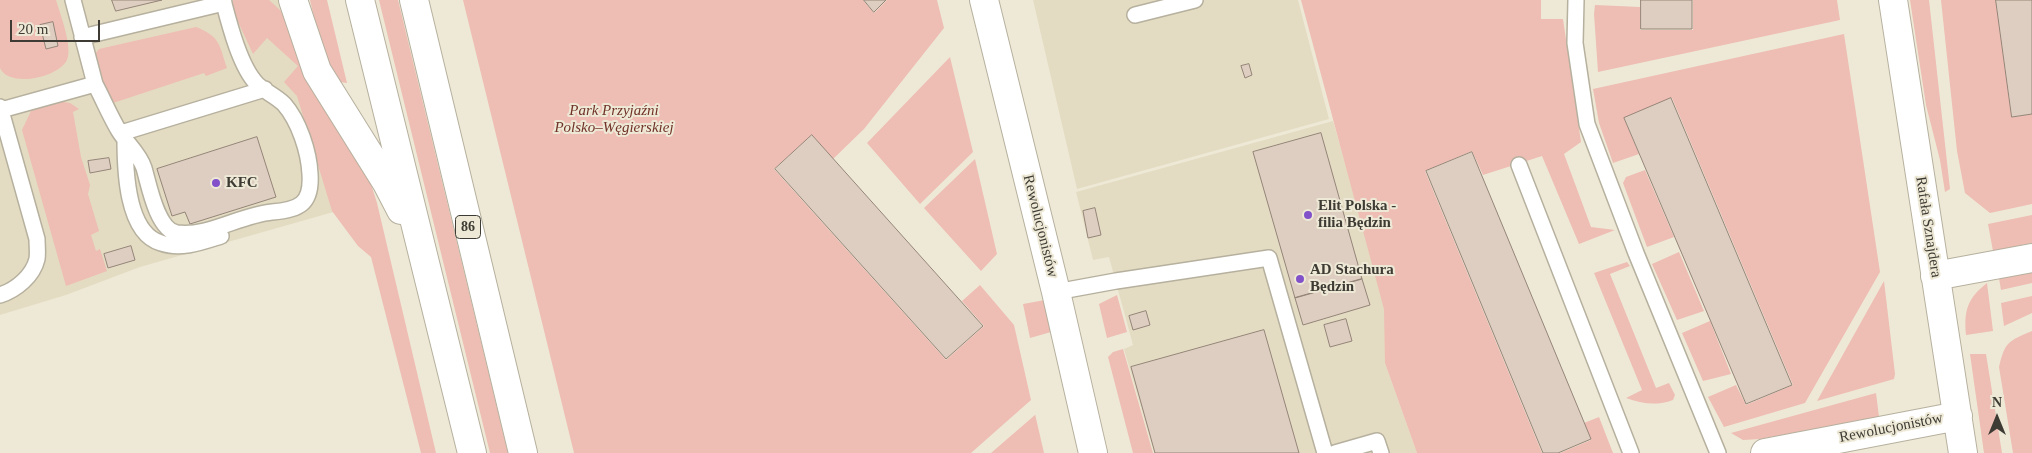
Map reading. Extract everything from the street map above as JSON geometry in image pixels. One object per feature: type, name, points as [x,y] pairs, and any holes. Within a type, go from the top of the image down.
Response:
[{"type":"street","points":[[293,0],[318,71],[387,183],[424,257]]},
{"type":"street","points":[[360,0],[472,453]]},
{"type":"street","name":"86","points":[[414,0],[523,453]]},
{"type":"street","name":"Rewolucjonistów","points":[[984,0],[1056,292],[1093,453]]},
{"type":"street","name":"Rafała Sznajdera","points":[[1893,0],[1963,453]]},
{"type":"street","points":[[1935,276],[2032,258]]},
{"type":"street","name":"Rewolucjonistów","points":[[1765,453],[1958,416]]},
{"type":"lane","points":[[73,0],[82,37],[95,84],[123,136],[136,152],[161,220],[171,231],[196,232],[253,215],[286,211],[298,208],[307,199],[311,181],[309,162],[292,115],[284,105],[257,84],[245,65],[224,1],[82,37]]},
{"type":"lane","points":[[1135,15],[1195,0]]},
{"type":"lane","points":[[1576,0],[1576,44],[1587,124],[1640,262],[1718,453]]},
{"type":"lane","points":[[0,295],[27,279],[37,260],[37,238],[0,108],[95,84]]},
{"type":"lane","points":[[123,136],[265,89]]},
{"type":"lane","points":[[123,136],[128,192],[134,212],[147,234],[159,243],[174,246],[196,244],[235,232],[286,211]]},
{"type":"lane","points":[[1519,165],[1632,453]]},
{"type":"lane","points":[[1056,292],[1269,258],[1325,453]]},
{"type":"lane","points":[[1335,453],[1377,441],[1381,453]]},
{"type":"shaded area","points":[[0,0],[284,0],[337,211],[140,267],[66,295],[0,315]]},
{"type":"shaded area","points":[[1033,0],[1298,0],[1329,119],[1077,189]]},
{"type":"shaded area","points":[[1333,121],[1387,308],[1385,363],[1417,453],[1154,453],[1124,349],[1133,345],[1109,257],[1093,260],[1076,192]]},
{"type":"green space","points":[[0,0],[56,0],[68,47],[67,60],[62,66],[54,72],[34,78],[13,78],[5,74],[0,68]]},
{"type":"green space","points":[[233,0],[269,0],[280,10],[363,159],[377,203],[436,453],[421,453],[371,257],[358,246],[332,211],[297,96],[284,82],[298,66],[267,38],[253,54],[233,11]]},
{"type":"green space","points":[[310,0],[327,0],[347,83],[340,82],[323,57]]},
{"type":"green space","points":[[379,0],[398,0],[508,453],[490,453]]},
{"type":"green space","name":"Park Przyjaźni Polsko–Węgierskiej","points":[[463,0],[863,0],[874,13],[887,0],[937,0],[944,28],[864,129],[833,159],[812,135],[774,169],[946,360],[984,326],[962,301],[980,285],[1014,325],[1031,400],[971,453],[574,453]]},
{"type":"green space","points":[[1301,0],[1541,0],[1541,19],[1563,19],[1581,142],[1564,154],[1591,227],[1615,230],[1579,244],[1542,156],[1483,175],[1472,151],[1425,171],[1542,453],[1417,453],[1385,363],[1384,309]]},
{"type":"green space","points":[[1693,0],[1837,0],[1840,20],[1598,72],[1595,5],[1640,7],[1640,30],[1693,30]]},
{"type":"green space","points":[[1910,0],[1929,0],[1950,189],[1945,192],[1940,160],[1926,105]]},
{"type":"green space","points":[[1941,0],[1996,0],[2012,117],[2032,114],[2032,204],[1990,213],[1965,193],[1957,151]]},
{"type":"green space","points":[[196,27],[215,38],[227,68],[206,76],[204,73],[113,103],[106,96],[95,59],[95,54],[99,49]]},
{"type":"green space","points":[[1844,34],[1880,272],[1805,403],[1724,427],[1708,397],[1736,385],[1746,405],[1793,385],[1672,98],[1624,118],[1639,154],[1613,163],[1599,123],[1593,89]]},
{"type":"green space","points":[[950,57],[973,152],[920,204],[867,143]]},
{"type":"green space","points":[[57,101],[70,103],[79,109],[73,112],[81,157],[90,185],[88,194],[99,231],[91,235],[96,251],[100,249],[107,271],[66,286],[22,130],[31,111]]},
{"type":"green space","points":[[975,159],[997,254],[981,271],[924,208]]},
{"type":"green space","points":[[1645,170],[1674,237],[1647,247],[1623,183],[1626,177]]},
{"type":"green space","points":[[2032,215],[2032,243],[1993,251],[1988,224]]},
{"type":"green space","points":[[1679,252],[1704,311],[1677,320],[1652,264]]},
{"type":"green space","points":[[1627,262],[1630,266],[1610,274],[1656,388],[1669,383],[1675,395],[1673,400],[1667,402],[1650,404],[1626,398],[1642,390],[1594,273]]},
{"type":"green space","points":[[2032,271],[2032,283],[2001,290],[1999,278]]},
{"type":"green space","points":[[1884,281],[1895,374],[1894,379],[1817,401]]},
{"type":"green space","points":[[1987,283],[1993,331],[1966,335],[1966,312],[1968,306],[1975,294]]},
{"type":"green space","points":[[1117,295],[1127,332],[1107,338],[1099,304]]},
{"type":"green space","points":[[2032,296],[2032,313],[2004,326],[2001,303]]},
{"type":"green space","points":[[1045,300],[1051,332],[1030,338],[1023,304]]},
{"type":"green space","points":[[1710,321],[1731,374],[1703,381],[1682,333]]},
{"type":"green space","points":[[2032,331],[2032,453],[2013,453],[1999,367],[2003,352],[2009,343]]},
{"type":"green space","points":[[1123,349],[1153,453],[1133,453],[1108,357],[1113,352]]},
{"type":"green space","points":[[1970,354],[1986,354],[2002,453],[1984,453]]},
{"type":"green space","points":[[1876,393],[1879,417],[1760,439],[1743,440],[1731,433]]},
{"type":"green space","points":[[1035,415],[1044,453],[991,453]]},
{"type":"green space","points":[[1599,417],[1613,453],[1560,453],[1591,440],[1584,423]]},
{"type":"building","points":[[112,0],[162,0],[116,11]]},
{"type":"building","points":[[864,0],[886,0],[874,12]]},
{"type":"building","points":[[1641,0],[1692,0],[1692,29],[1641,29]]},
{"type":"building","points":[[1996,0],[2032,0],[2032,114],[2012,117]]},
{"type":"building","points":[[53,22],[58,46],[46,49],[40,25]]},
{"type":"building","points":[[1249,64],[1252,75],[1245,78],[1241,66]]},
{"type":"building","points":[[1671,98],[1792,385],[1746,404],[1624,118]]},
{"type":"building","name":"Elit Polska - filia Będzin","points":[[1321,133],[1362,279],[1295,298],[1253,152]]},
{"type":"building","points":[[812,135],[983,326],[946,359],[775,169]]},
{"type":"building","name":"KFC","points":[[257,137],[276,197],[190,224],[185,212],[172,216],[157,169]]},
{"type":"building","points":[[1472,152],[1591,439],[1558,453],[1543,453],[1426,171]]},
{"type":"building","points":[[109,158],[111,169],[90,173],[88,161]]},
{"type":"building","points":[[1095,208],[1101,235],[1088,238],[1083,211]]},
{"type":"building","points":[[131,246],[135,260],[108,268],[104,254]]},
{"type":"building","points":[[1362,279],[1370,305],[1303,325],[1295,298]]},
{"type":"building","points":[[1146,311],[1150,325],[1133,330],[1129,316]]},
{"type":"building","points":[[1346,319],[1352,341],[1330,347],[1324,325]]},
{"type":"building","points":[[1264,330],[1299,453],[1155,453],[1131,367]]},
{"type":"place","name":"KFC","points":[[216,183]]},
{"type":"place","name":"Elit Polska - filia Będzin","points":[[1308,215]]},
{"type":"place","name":"AD Stachura Będzin","points":[[1300,279]]}]
